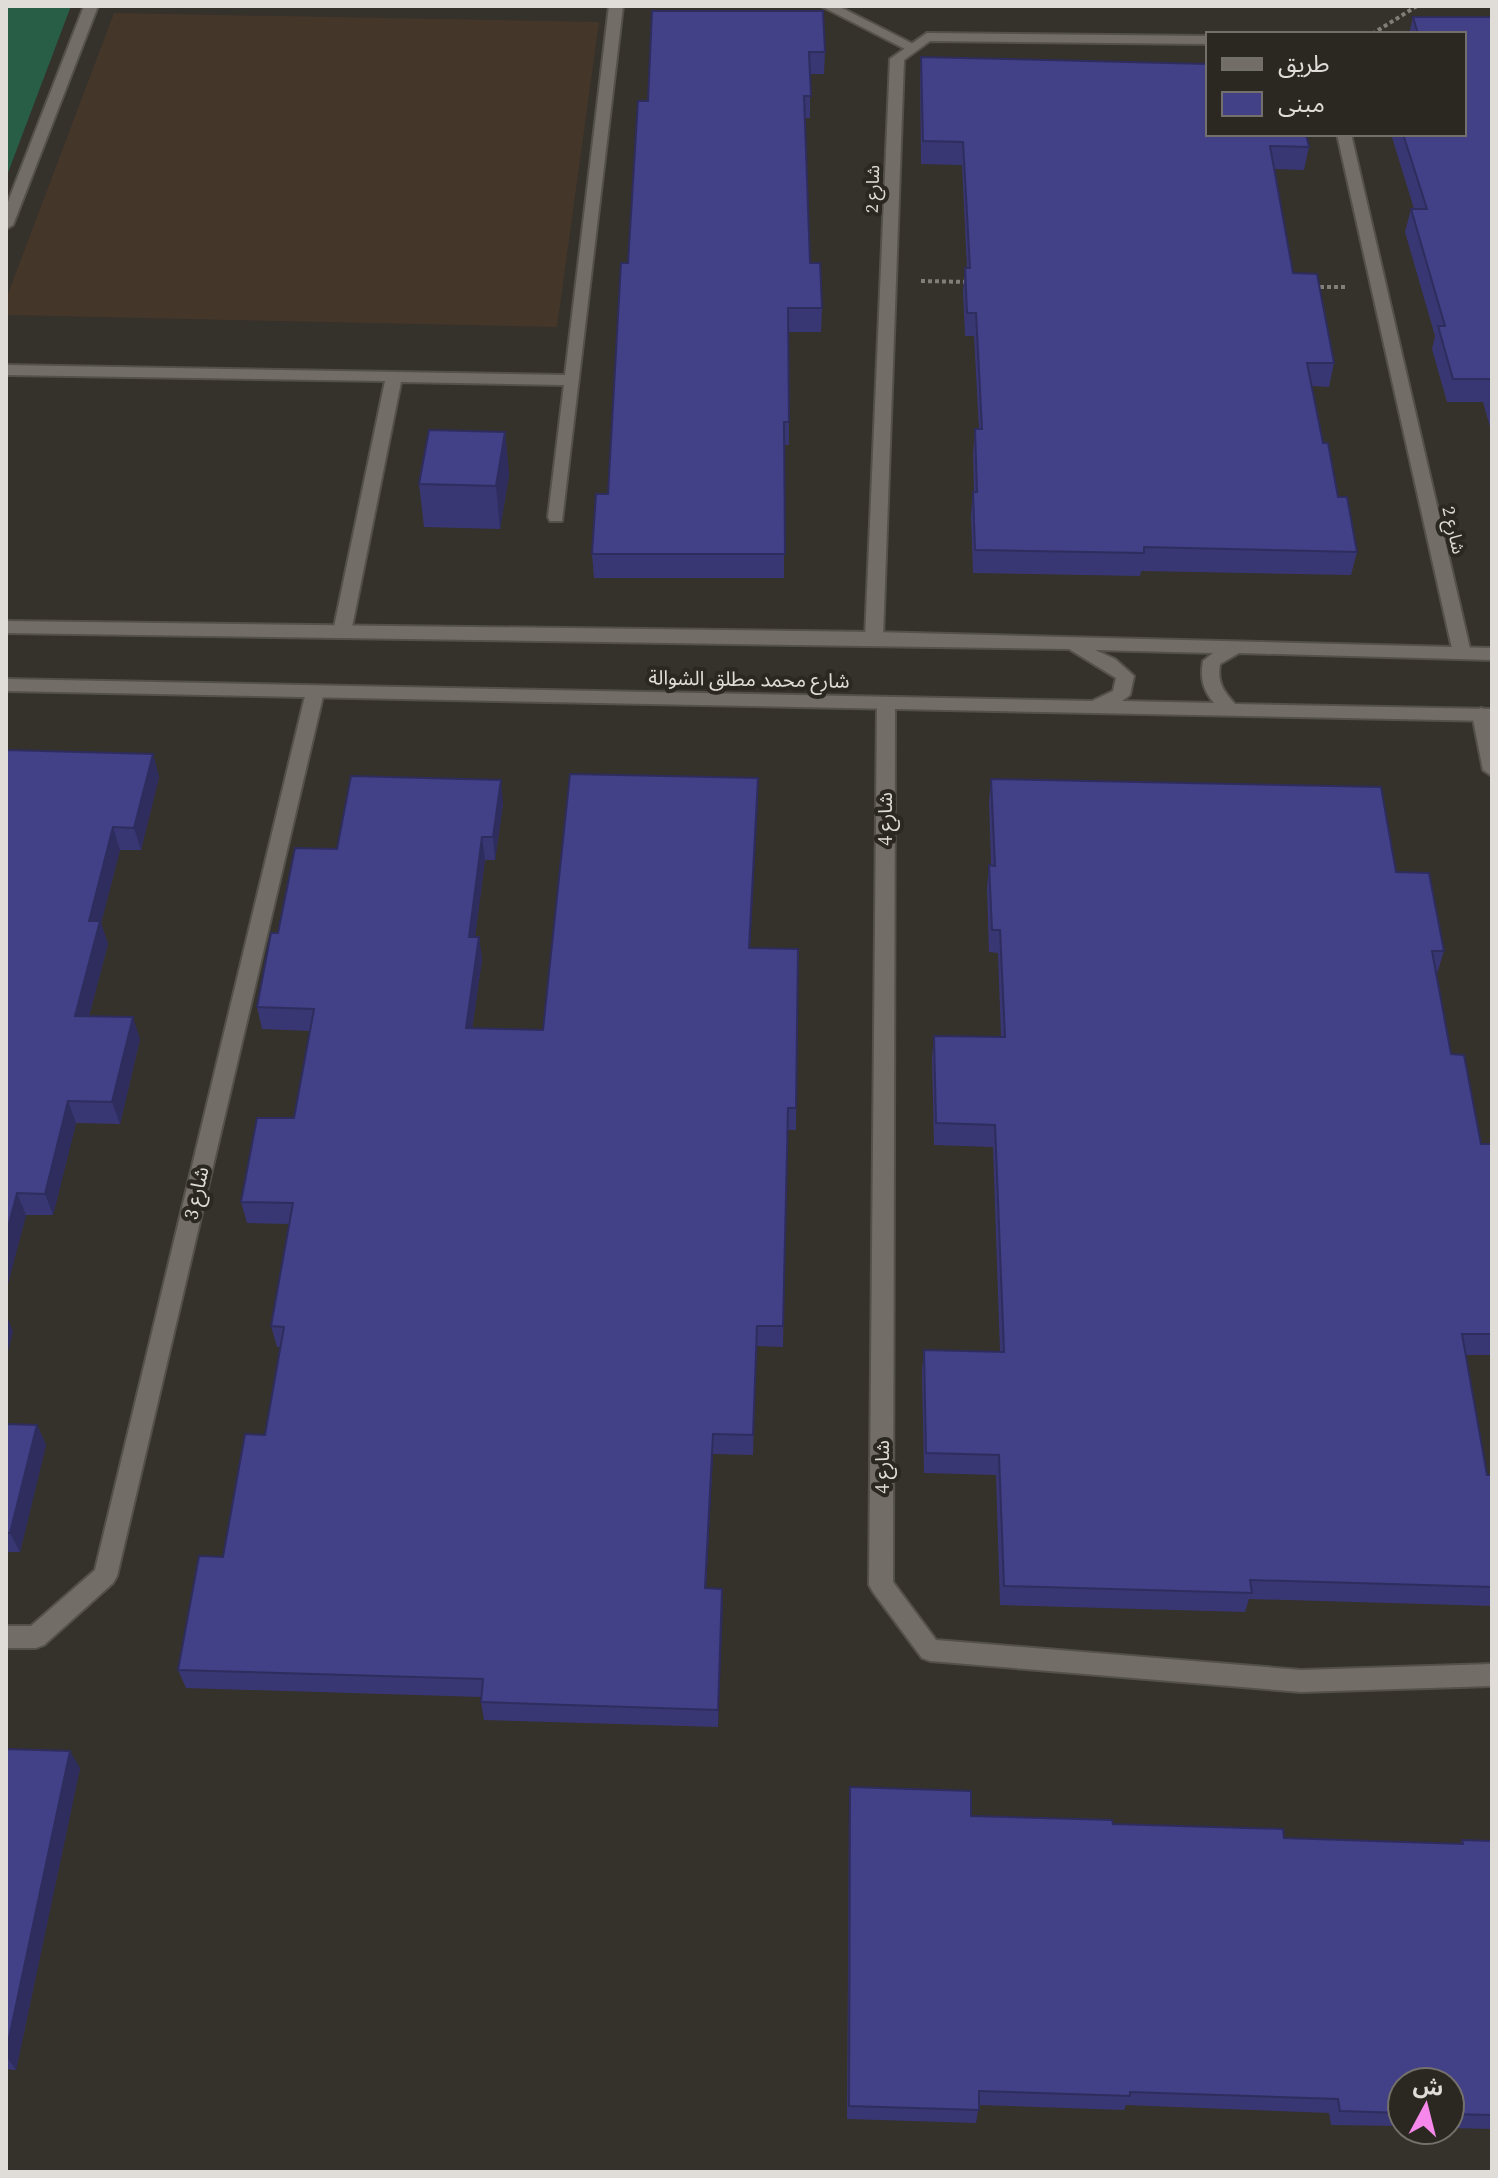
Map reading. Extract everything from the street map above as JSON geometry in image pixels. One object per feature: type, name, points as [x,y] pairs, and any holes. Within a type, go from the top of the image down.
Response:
[{"type":"street","points":[[6,225],[91,6]]},
{"type":"street","points":[[556,517],[616,6]]},
{"type":"street","points":[[828,6],[912,47],[927,37],[1206,40]]},
{"type":"street","name":"شارع 2","points":[[874,638],[897,59],[912,47]]},
{"type":"street","name":"شارع 2","points":[[1344,136],[1462,653]]},
{"type":"street","points":[[6,370],[573,380]]},
{"type":"street","points":[[342,632],[394,377]]},
{"type":"street","name":"شارع محمد مطلق الشوالة","points":[[6,627],[874,638],[1492,654]]},
{"type":"street","points":[[1066,643],[1109,663],[1125,676],[1121,695],[1092,707]]},
{"type":"street","points":[[1231,710],[1214,695],[1208,677],[1212,661],[1235,648]]},
{"type":"street","name":"شارع محمد مطلق الشوالة","points":[[6,685],[1486,715]]},
{"type":"street","name":"شارع 3","points":[[6,1637],[36,1637],[105,1576],[315,692]]},
{"type":"street","name":"شارع 4","points":[[886,703],[881,1585],[930,1650],[1301,1681],[1492,1675]]},
{"type":"street","points":[[1486,715],[1492,770]]},
{"type":"path","points":[[1375,32],[1417,6]]},
{"type":"path","points":[[888,281],[983,282]]},
{"type":"path","points":[[1300,287],[1379,288]]},
{"type":"shaded area","points":[[114,13],[599,22],[557,327],[6,315],[6,299]]},
{"type":"green space","points":[[6,6],[71,6],[6,178]]},
{"type":"building","points":[[652,11],[823,11],[825,52],[809,52],[811,96],[804,96],[810,263],[820,263],[822,308],[788,308],[789,422],[784,422],[785,554],[592,554],[596,494],[608,494],[621,263],[628,263],[638,101],[648,101]]},
{"type":"building","points":[[1413,17],[1492,17],[1492,387],[1490,379],[1453,379],[1438,326],[1445,326],[1411,209],[1427,209],[1404,136],[1466,136],[1466,32],[1417,32]]},
{"type":"building","points":[[921,57],[1206,64],[1206,136],[1306,136],[1309,147],[1270,146],[1293,273],[1317,274],[1334,363],[1307,363],[1323,443],[1328,443],[1338,497],[1347,497],[1357,552],[1144,547],[1144,553],[975,550],[975,429],[982,429],[976,313],[967,313],[965,268],[970,268],[963,142],[923,141]]},
{"type":"building","points":[[429,430],[505,432],[496,486],[419,484]]},
{"type":"building","points":[[6,750],[153,754],[134,828],[113,827],[89,921],[100,921],[75,1016],[133,1017],[112,1102],[68,1101],[45,1194],[17,1193],[6,1235]]},
{"type":"building","points":[[570,774],[758,778],[749,948],[798,949],[796,1108],[788,1108],[783,1326],[757,1326],[753,1435],[713,1434],[705,1588],[722,1589],[718,1710],[481,1702],[483,1679],[178,1670],[199,1556],[223,1557],[245,1434],[265,1435],[284,1327],[271,1326],[293,1203],[241,1202],[257,1118],[294,1118],[314,1009],[257,1007],[271,933],[278,933],[295,848],[337,849],[351,776],[501,780],[493,837],[482,837],[469,937],[479,937],[466,1028],[543,1030]]},
{"type":"building","points":[[991,779],[1381,787],[1396,872],[1429,873],[1444,951],[1432,951],[1451,1054],[1464,1055],[1481,1144],[1492,1144],[1492,1334],[1462,1334],[1487,1475],[1492,1475],[1492,1587],[1250,1580],[1252,1593],[1004,1586],[999,1455],[926,1453],[924,1350],[1004,1352],[995,1125],[936,1123],[934,1036],[1005,1037],[1000,930],[992,930],[989,865],[995,866]]},
{"type":"building","points":[[6,1424],[37,1425],[10,1533],[6,1533]]},
{"type":"building","points":[[6,1749],[70,1751],[6,2052]]},
{"type":"building","points":[[850,1787],[971,1791],[971,1816],[1283,1829],[1284,1838],[1463,1844],[1462,1840],[1492,1841],[1492,2115],[1466,2114],[1466,2066],[1386,2066],[1386,2112],[1340,2111],[1338,2099],[1130,2092],[1130,2096],[979,2091],[979,2110],[849,2106]]}]
